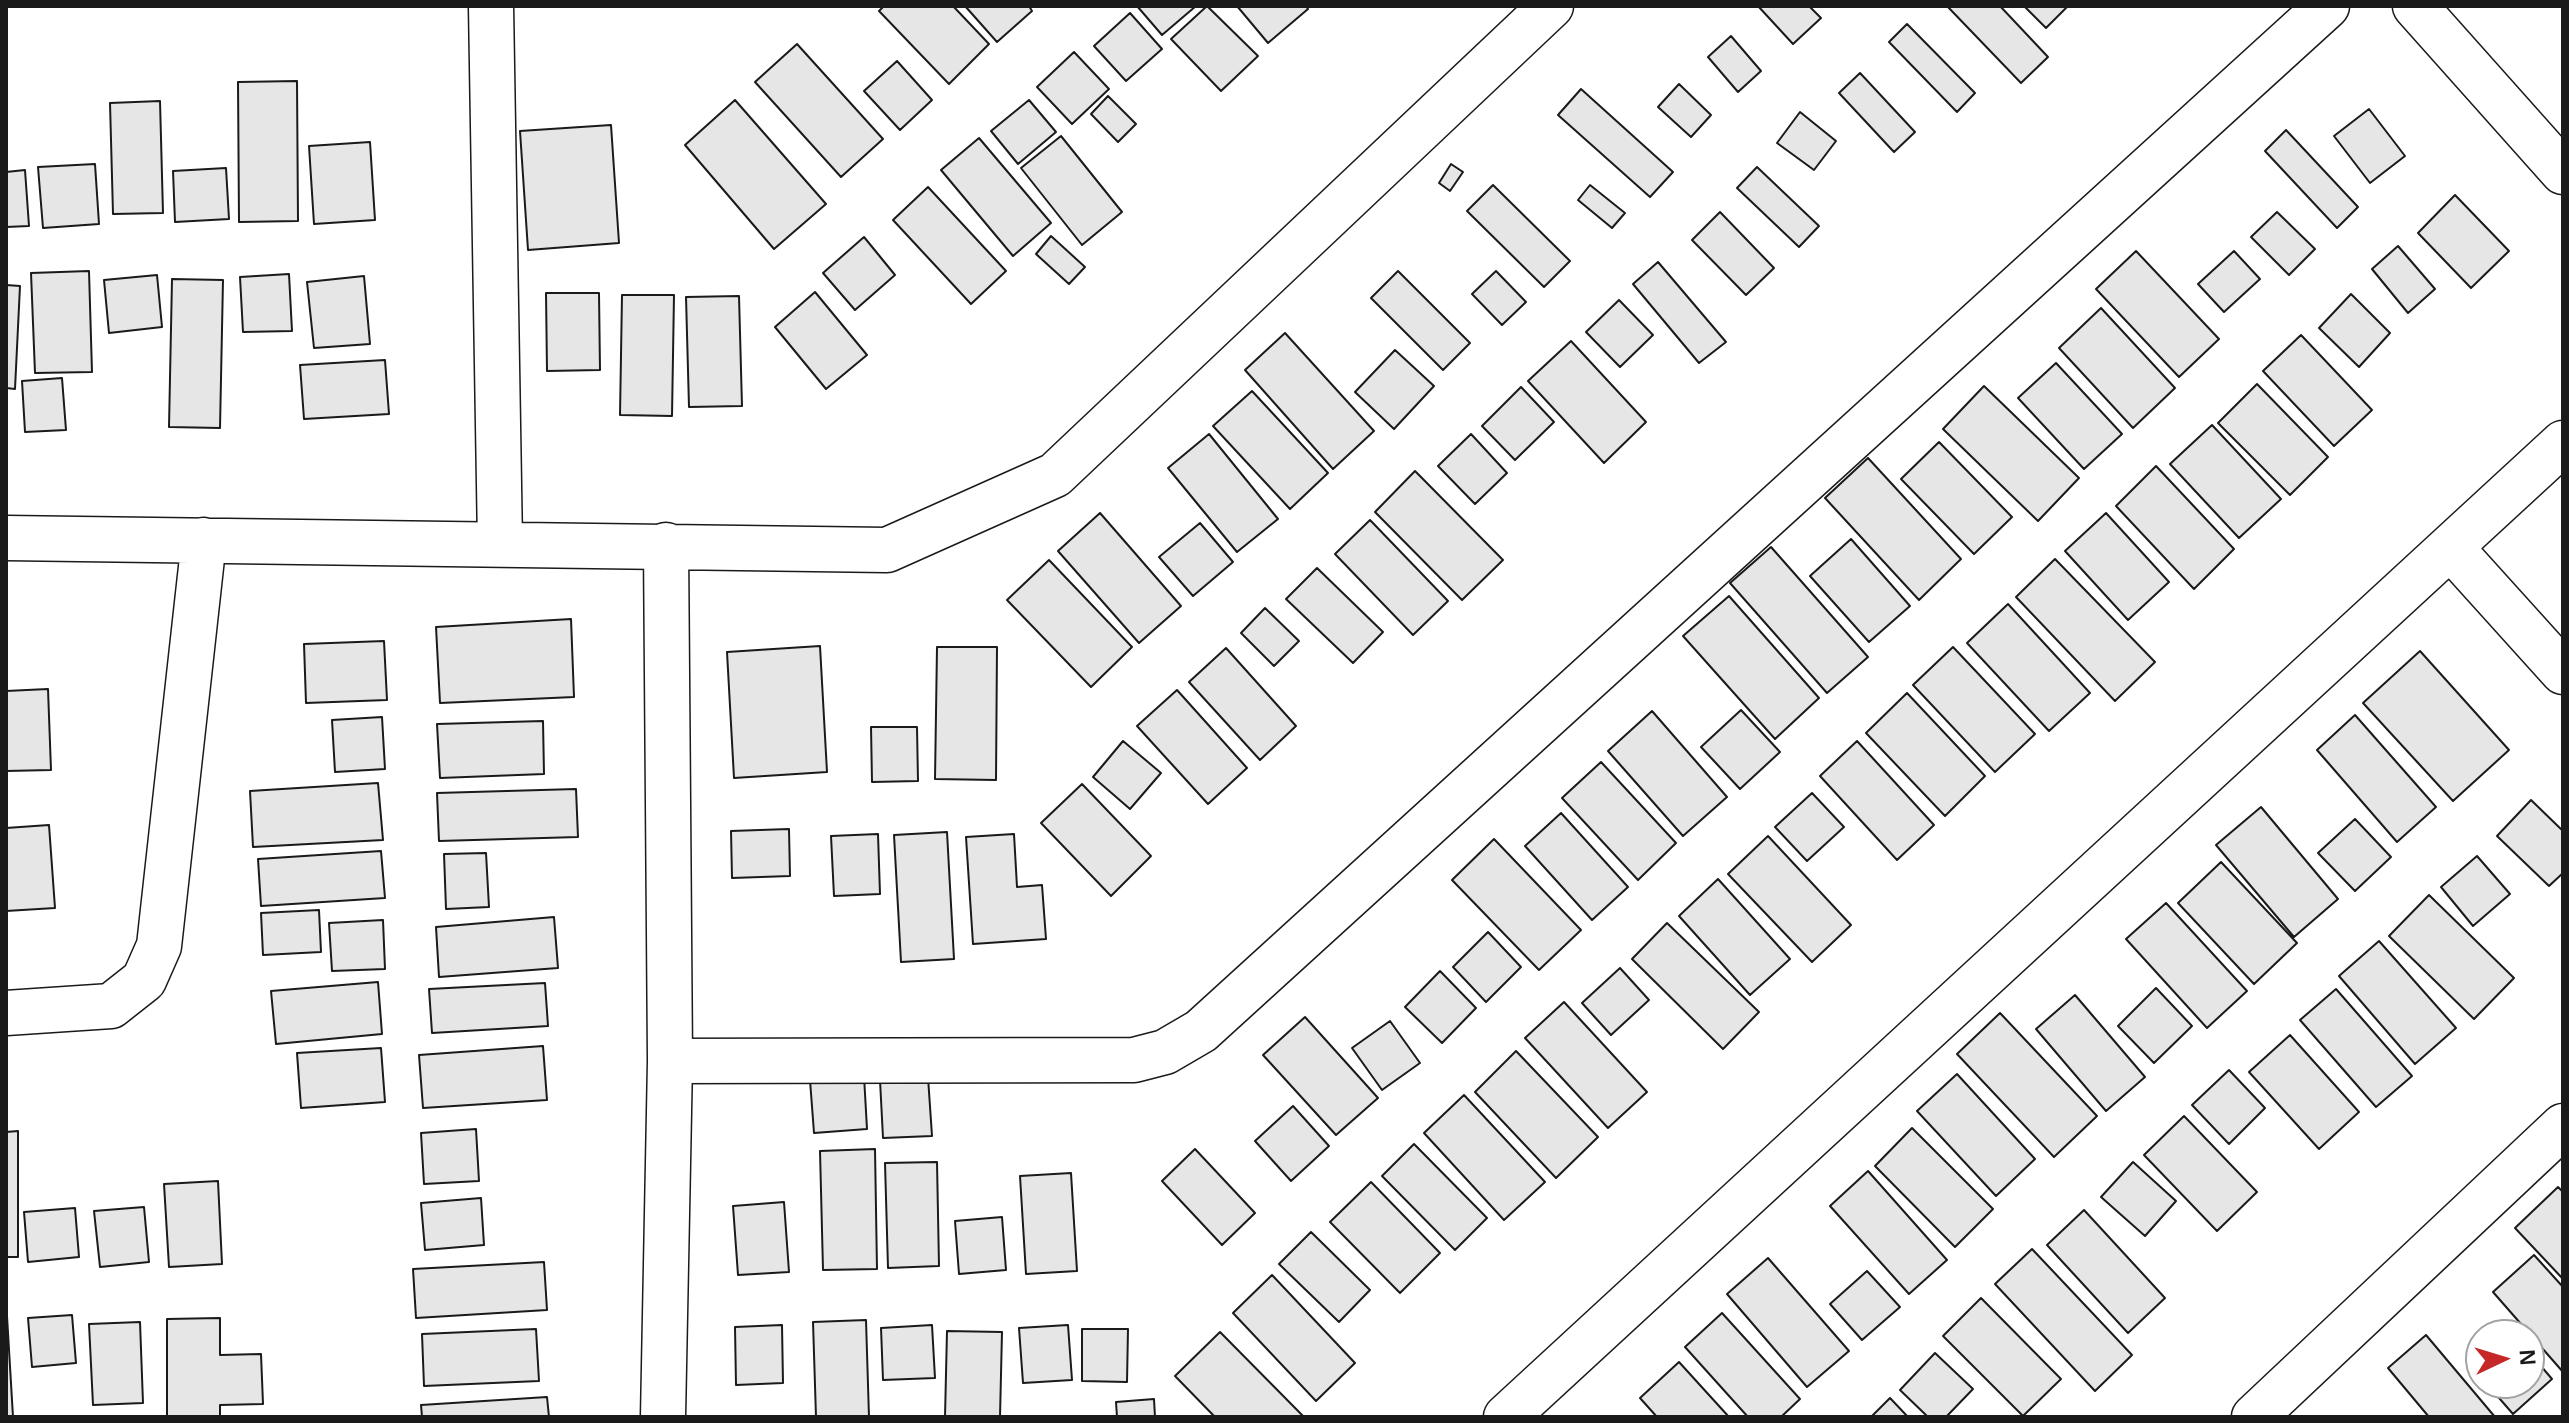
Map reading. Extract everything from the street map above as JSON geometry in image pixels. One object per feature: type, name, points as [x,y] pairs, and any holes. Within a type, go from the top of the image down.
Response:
[{"type":"street","points":[[491,6],[500,544]]},
{"type":"street","points":[[6,538],[887,550],[1055,475],[1551,6]]},
{"type":"street","points":[[670,1061],[1134,1060],[1165,1052],[1201,1031],[2327,6]]},
{"type":"street","points":[[2415,6],[2563,172]]},
{"type":"street","points":[[1506,1417],[2452,549],[2563,443]]},
{"type":"street","points":[[6,1013],[111,1006],[144,980],[159,946],[204,540]]},
{"type":"street","points":[[663,1417],[670,1061],[666,545]]},
{"type":"street","points":[[2452,549],[2563,672]]},
{"type":"street","points":[[2254,1417],[2563,1126]]},
{"type":"building","points":[[884,6],[953,6],[989,44],[949,84],[879,11]]},
{"type":"building","points":[[965,6],[1029,6],[1032,11],[997,42]]},
{"type":"building","points":[[1137,6],[1196,6],[1162,35]]},
{"type":"building","points":[[1207,6],[1258,56],[1221,91],[1171,39]]},
{"type":"building","points":[[1237,6],[1306,6],[1308,9],[1268,43]]},
{"type":"building","points":[[1758,6],[1809,6],[1821,18],[1793,44]]},
{"type":"building","points":[[1947,6],[2000,6],[2048,57],[2021,83]]},
{"type":"building","points":[[2024,6],[2068,6],[2046,28]]},
{"type":"building","points":[[1130,13],[1162,49],[1126,81],[1094,46]]},
{"type":"building","points":[[1907,24],[1975,93],[1957,112],[1889,42]]},
{"type":"building","points":[[1731,36],[1761,71],[1738,92],[1708,57]]},
{"type":"building","points":[[797,44],[883,139],[841,177],[755,82]]},
{"type":"building","points":[[1074,52],[1109,89],[1072,124],[1037,87]]},
{"type":"building","points":[[897,61],[932,100],[900,130],[864,91]]},
{"type":"building","points":[[1860,73],[1915,132],[1894,152],[1839,93]]},
{"type":"building","points":[[297,81],[298,221],[239,222],[238,82]]},
{"type":"building","points":[[1679,84],[1711,115],[1691,137],[1658,107]]},
{"type":"building","points":[[1581,89],[1673,172],[1650,197],[1558,115]]},
{"type":"building","points":[[1108,96],[1136,124],[1118,142],[1091,114]]},
{"type":"building","points":[[735,100],[826,204],[774,249],[685,145]]},
{"type":"building","points":[[1029,100],[1056,132],[1018,164],[991,131]]},
{"type":"building","points":[[160,101],[163,213],[113,214],[110,103]]},
{"type":"building","points":[[2369,109],[2405,156],[2370,183],[2334,136]]},
{"type":"building","points":[[1800,112],[1836,141],[1814,170],[1777,143]]},
{"type":"building","points":[[611,125],[619,243],[528,250],[520,131]]},
{"type":"building","points":[[2286,130],[2358,207],[2337,228],[2265,151]]},
{"type":"building","points":[[1061,136],[1122,212],[1082,245],[1021,168]]},
{"type":"building","points":[[979,138],[1051,223],[1013,256],[941,170]]},
{"type":"building","points":[[370,142],[375,220],[314,224],[309,146]]},
{"type":"building","points":[[95,164],[99,224],[43,228],[38,167]]},
{"type":"building","points":[[1451,164],[1463,172],[1450,191],[1439,183]]},
{"type":"building","points":[[1757,167],[1819,226],[1799,247],[1737,188]]},
{"type":"building","points":[[226,168],[229,219],[175,222],[173,171]]},
{"type":"building","points":[[25,170],[29,226],[6,227],[6,172]]},
{"type":"building","points":[[1493,185],[1570,261],[1544,287],[1467,211]]},
{"type":"building","points":[[1590,185],[1625,213],[1612,228],[1578,200]]},
{"type":"building","points":[[928,187],[1006,271],[971,304],[893,220]]},
{"type":"building","points":[[2455,195],[2509,251],[2471,288],[2418,233]]},
{"type":"building","points":[[1720,212],[1774,268],[1746,295],[1692,240]]},
{"type":"building","points":[[2277,212],[2315,249],[2289,275],[2251,237]]},
{"type":"building","points":[[1051,236],[1085,267],[1069,284],[1036,254]]},
{"type":"building","points":[[864,237],[895,275],[855,310],[823,273]]},
{"type":"building","points":[[2398,246],[2435,289],[2408,313],[2372,269]]},
{"type":"building","points":[[2136,251],[2219,339],[2179,377],[2096,289]]},
{"type":"building","points":[[2234,251],[2260,279],[2224,312],[2198,284]]},
{"type":"building","points":[[1658,262],[1726,342],[1699,363],[1633,284]]},
{"type":"building","points":[[89,271],[92,372],[35,373],[31,273]]},
{"type":"building","points":[[1398,271],[1470,343],[1443,370],[1371,298]]},
{"type":"building","points":[[1496,271],[1526,302],[1502,325],[1472,294]]},
{"type":"building","points":[[289,274],[292,331],[243,332],[240,277]]},
{"type":"building","points":[[157,275],[162,327],[109,333],[104,280]]},
{"type":"building","points":[[364,276],[370,344],[314,348],[307,282]]},
{"type":"building","points":[[172,279],[223,280],[220,428],[169,427]]},
{"type":"building","points":[[6,285],[20,286],[15,389],[6,388]]},
{"type":"building","points":[[815,292],[867,355],[826,389],[775,327]]},
{"type":"building","points":[[546,293],[599,293],[600,370],[547,371]]},
{"type":"building","points":[[2351,294],[2390,333],[2359,367],[2319,328]]},
{"type":"building","points":[[622,295],[674,295],[672,416],[620,415]]},
{"type":"building","points":[[739,296],[742,406],[689,407],[686,297]]},
{"type":"building","points":[[1619,300],[1653,335],[1620,367],[1586,332]]},
{"type":"building","points":[[2101,308],[2175,388],[2133,428],[2059,348]]},
{"type":"building","points":[[1285,333],[1374,431],[1333,469],[1245,370]]},
{"type":"building","points":[[2301,335],[2372,410],[2334,446],[2263,371]]},
{"type":"building","points":[[1571,341],[1646,422],[1604,463],[1528,381]]},
{"type":"building","points":[[1395,350],[1434,386],[1394,429],[1355,392]]},
{"type":"building","points":[[385,360],[389,414],[304,419],[300,365]]},
{"type":"building","points":[[2056,363],[2122,434],[2084,469],[2018,398]]},
{"type":"building","points":[[62,378],[66,430],[25,432],[22,381]]},
{"type":"building","points":[[2257,384],[2328,457],[2290,495],[2218,423]]},
{"type":"building","points":[[1984,386],[2079,478],[2038,521],[1943,429]]},
{"type":"building","points":[[1521,387],[1554,422],[1515,460],[1482,426]]},
{"type":"building","points":[[1252,391],[1328,473],[1290,509],[1213,426]]},
{"type":"building","points":[[2212,425],[2281,499],[2239,538],[2170,464]]},
{"type":"building","points":[[1209,434],[1278,519],[1237,552],[1168,468]]},
{"type":"building","points":[[1471,434],[1507,473],[1475,504],[1438,466]]},
{"type":"building","points":[[1939,442],[2012,517],[1974,554],[1901,479]]},
{"type":"building","points":[[1868,458],[1961,559],[1919,600],[1825,498]]},
{"type":"building","points":[[2156,466],[2234,549],[2194,589],[2116,506]]},
{"type":"building","points":[[1415,471],[1503,560],[1462,600],[1375,512]]},
{"type":"building","points":[[1100,513],[1181,606],[1139,643],[1058,551]]},
{"type":"building","points":[[2106,513],[2169,582],[2128,620],[2065,551]]},
{"type":"building","points":[[1370,520],[1448,601],[1413,635],[1335,554]]},
{"type":"building","points":[[1200,523],[1233,562],[1193,596],[1159,557]]},
{"type":"building","points":[[1851,539],[1910,606],[1869,642],[1810,576]]},
{"type":"building","points":[[1771,547],[1868,657],[1827,693],[1730,583]]},
{"type":"building","points":[[2055,559],[2155,662],[2115,701],[2016,597]]},
{"type":"building","points":[[1049,560],[1132,647],[1091,687],[1007,600]]},
{"type":"building","points":[[1317,568],[1383,632],[1353,663],[1286,599]]},
{"type":"building","points":[[1729,596],[1819,698],[1775,739],[1683,636]]},
{"type":"building","points":[[2008,604],[2090,693],[2049,731],[1967,643]]},
{"type":"building","points":[[1265,608],[1299,641],[1274,666],[1241,633]]},
{"type":"building","points":[[571,619],[574,697],[440,703],[436,627]]},
{"type":"building","points":[[384,641],[387,700],[306,703],[304,644]]},
{"type":"building","points":[[820,646],[827,772],[734,778],[727,652]]},
{"type":"building","points":[[937,647],[997,647],[996,780],[935,779]]},
{"type":"building","points":[[1953,647],[2035,734],[1995,772],[1913,685]]},
{"type":"building","points":[[1226,648],[1296,726],[1260,760],[1189,682]]},
{"type":"building","points":[[2420,651],[2509,750],[2453,801],[2363,703]]},
{"type":"building","points":[[48,689],[51,770],[6,771],[6,691]]},
{"type":"building","points":[[1177,690],[1247,768],[1208,804],[1137,726]]},
{"type":"building","points":[[1907,693],[1985,776],[1945,816],[1866,733]]},
{"type":"building","points":[[1741,710],[1780,752],[1740,789],[1701,747]]},
{"type":"building","points":[[1652,711],[1727,797],[1683,836],[1608,751]]},
{"type":"building","points":[[2355,715],[2436,807],[2397,842],[2317,750]]},
{"type":"building","points":[[382,717],[385,769],[335,772],[332,720]]},
{"type":"building","points":[[543,721],[544,774],[440,778],[437,724]]},
{"type":"building","points":[[871,727],[917,727],[918,781],[872,782]]},
{"type":"building","points":[[1123,741],[1161,773],[1130,809],[1093,777]]},
{"type":"building","points":[[1857,741],[1934,825],[1897,860],[1820,776]]},
{"type":"building","points":[[1601,762],[1676,843],[1638,880],[1562,798]]},
{"type":"building","points":[[378,783],[383,840],[253,847],[250,791]]},
{"type":"building","points":[[1082,784],[1151,856],[1111,896],[1041,823]]},
{"type":"building","points":[[576,789],[578,837],[439,841],[437,793]]},
{"type":"building","points":[[1812,793],[1844,827],[1807,861],[1775,827]]},
{"type":"building","points":[[2531,800],[2563,831],[2563,873],[2549,886],[2497,836]]},
{"type":"building","points":[[2261,807],[2338,899],[2294,937],[2216,845]]},
{"type":"building","points":[[1561,813],[1628,887],[1592,920],[1525,846]]},
{"type":"building","points":[[2355,819],[2391,857],[2355,891],[2318,853]]},
{"type":"building","points":[[49,825],[55,908],[6,911],[6,828]]},
{"type":"building","points":[[789,829],[790,876],[732,878],[731,831]]},
{"type":"building","points":[[947,832],[954,959],[901,962],[894,835]]},
{"type":"building","points":[[878,834],[880,894],[834,896],[831,836]]},
{"type":"building","points":[[1014,834],[1017,887],[1042,885],[1046,939],[973,944],[966,837]]},
{"type":"building","points":[[1768,836],[1851,925],[1812,962],[1728,874]]},
{"type":"building","points":[[1494,839],[1581,930],[1539,970],[1452,880]]},
{"type":"building","points":[[381,851],[385,898],[261,906],[258,859]]},
{"type":"building","points":[[486,853],[489,907],[446,909],[444,854]]},
{"type":"building","points":[[2477,856],[2510,894],[2473,926],[2441,887]]},
{"type":"building","points":[[2221,862],[2297,943],[2254,984],[2178,903]]},
{"type":"building","points":[[1718,879],[1790,959],[1750,995],[1679,916]]},
{"type":"building","points":[[2429,895],[2514,978],[2474,1019],[2389,936]]},
{"type":"building","points":[[2166,903],[2247,991],[2207,1028],[2126,939]]},
{"type":"building","points":[[319,910],[321,952],[263,955],[261,913]]},
{"type":"building","points":[[554,917],[558,968],[439,977],[436,927]]},
{"type":"building","points":[[383,920],[385,969],[332,971],[329,923]]},
{"type":"building","points":[[1667,923],[1759,1012],[1723,1049],[1632,959]]},
{"type":"building","points":[[1488,932],[1521,967],[1486,1002],[1453,967]]},
{"type":"building","points":[[2379,941],[2456,1028],[2415,1064],[2339,976]]},
{"type":"building","points":[[1620,968],[1649,1000],[1611,1035],[1582,1003]]},
{"type":"building","points":[[1440,971],[1476,1008],[1442,1043],[1405,1007]]},
{"type":"building","points":[[378,982],[382,1034],[276,1044],[271,991]]},
{"type":"building","points":[[545,983],[548,1026],[432,1033],[429,989]]},
{"type":"building","points":[[2156,988],[2192,1026],[2154,1063],[2118,1026]]},
{"type":"building","points":[[2336,989],[2412,1076],[2376,1107],[2300,1020]]},
{"type":"building","points":[[2075,995],[2145,1077],[2106,1111],[2036,1029]]},
{"type":"building","points":[[1564,1002],[1647,1092],[1608,1128],[1525,1038]]},
{"type":"building","points":[[2000,1013],[2097,1116],[2054,1157],[1957,1054]]},
{"type":"building","points":[[1305,1017],[1378,1098],[1336,1135],[1263,1055]]},
{"type":"building","points":[[1390,1021],[1420,1063],[1382,1090],[1352,1048]]},
{"type":"building","points":[[2290,1035],[2359,1112],[2319,1149],[2249,1072]]},
{"type":"building","points":[[543,1046],[547,1100],[423,1108],[419,1055]]},
{"type":"building","points":[[381,1048],[385,1102],[301,1108],[297,1053]]},
{"type":"building","points":[[1516,1051],[1598,1137],[1556,1178],[1475,1092]]},
{"type":"building","points":[[2229,1070],[2265,1108],[2229,1144],[2192,1105]]},
{"type":"building","points":[[1957,1074],[2035,1159],[1996,1196],[1917,1111]]},
{"type":"building","points":[[864,1076],[867,1129],[814,1133],[810,1080]]},
{"type":"building","points":[[928,1077],[932,1136],[883,1138],[880,1080]]},
{"type":"building","points":[[1464,1095],[1545,1182],[1504,1220],[1424,1133]]},
{"type":"building","points":[[1293,1106],[1329,1146],[1291,1181],[1255,1141]]},
{"type":"building","points":[[2184,1116],[2257,1192],[2217,1231],[2144,1155]]},
{"type":"building","points":[[1912,1128],[1993,1209],[1955,1247],[1875,1166]]},
{"type":"building","points":[[476,1129],[479,1181],[424,1184],[421,1133]]},
{"type":"building","points":[[18,1131],[18,1257],[6,1257],[6,1132]]},
{"type":"building","points":[[1414,1144],[1487,1218],[1455,1250],[1382,1176]]},
{"type":"building","points":[[875,1149],[877,1269],[823,1270],[820,1151]]},
{"type":"building","points":[[1195,1149],[1255,1213],[1222,1245],[1162,1181]]},
{"type":"building","points":[[937,1162],[939,1266],[888,1268],[885,1163]]},
{"type":"building","points":[[2133,1162],[2176,1201],[2145,1236],[2101,1197]]},
{"type":"building","points":[[1868,1171],[1947,1260],[1909,1294],[1830,1206]]},
{"type":"building","points":[[1071,1173],[1077,1271],[1026,1274],[1020,1176]]},
{"type":"building","points":[[218,1181],[222,1264],[169,1267],[164,1184]]},
{"type":"building","points":[[1371,1182],[1440,1253],[1400,1293],[1330,1222]]},
{"type":"building","points":[[2558,1187],[2563,1192],[2563,1279],[2515,1228]]},
{"type":"building","points":[[481,1198],[484,1245],[425,1250],[421,1203]]},
{"type":"building","points":[[784,1202],[789,1272],[738,1275],[733,1206]]},
{"type":"building","points":[[144,1207],[149,1262],[100,1267],[94,1211]]},
{"type":"building","points":[[75,1208],[79,1257],[28,1262],[24,1212]]},
{"type":"building","points":[[2084,1210],[2165,1298],[2128,1333],[2047,1245]]},
{"type":"building","points":[[1002,1217],[1006,1270],[959,1274],[955,1221]]},
{"type":"building","points":[[1311,1232],[1370,1290],[1339,1322],[1279,1264]]},
{"type":"building","points":[[2032,1249],[2132,1355],[2095,1391],[1995,1284]]},
{"type":"building","points":[[2534,1255],[2563,1287],[2563,1372],[2545,1351],[2545,1319],[2517,1319],[2493,1292]]},
{"type":"building","points":[[1768,1258],[1849,1351],[1807,1387],[1727,1294]]},
{"type":"building","points":[[544,1262],[547,1310],[416,1318],[413,1269]]},
{"type":"building","points":[[1867,1271],[1900,1307],[1862,1340],[1830,1304]]},
{"type":"building","points":[[1272,1275],[1355,1363],[1316,1401],[1233,1313]]},
{"type":"building","points":[[1981,1298],[2061,1379],[2023,1416],[1943,1336]]},
{"type":"building","points":[[1722,1313],[1800,1399],[1781,1417],[1748,1417],[1685,1347]]},
{"type":"building","points":[[72,1315],[76,1363],[32,1367],[28,1318]]},
{"type":"building","points":[[7,1316],[13,1417],[6,1417]]},
{"type":"building","points":[[220,1318],[220,1355],[261,1354],[263,1404],[220,1405],[220,1417],[167,1417],[167,1319]]},
{"type":"building","points":[[866,1320],[869,1417],[816,1417],[813,1322]]},
{"type":"building","points":[[140,1322],[143,1403],[93,1405],[89,1324]]},
{"type":"building","points":[[782,1325],[783,1383],[736,1385],[735,1327]]},
{"type":"building","points":[[932,1325],[935,1378],[883,1380],[881,1328]]},
{"type":"building","points":[[1068,1325],[1072,1380],[1023,1383],[1019,1328]]},
{"type":"building","points":[[536,1329],[539,1381],[424,1386],[422,1334]]},
{"type":"building","points":[[1082,1329],[1128,1329],[1127,1382],[1082,1381]]},
{"type":"building","points":[[947,1331],[1002,1332],[1000,1417],[945,1417]]},
{"type":"building","points":[[1220,1332],[1304,1417],[1215,1417],[1175,1376]]},
{"type":"building","points":[[2426,1335],[2465,1381],[2465,1399],[2480,1399],[2495,1417],[2429,1417],[2388,1368]]},
{"type":"building","points":[[1935,1353],[1973,1389],[1946,1417],[1928,1417],[1900,1390]]},
{"type":"building","points":[[1679,1362],[1729,1417],[1657,1417],[1640,1398]]},
{"type":"building","points":[[2545,1371],[2552,1379],[2545,1385]]},
{"type":"building","points":[[547,1397],[549,1417],[422,1417],[421,1405]]},
{"type":"building","points":[[1890,1398],[1908,1417],[1871,1417]]},
{"type":"building","points":[[1154,1399],[1155,1417],[1117,1417],[1116,1402]]},
{"type":"building","points":[[2500,1399],[2530,1399],[2513,1414]]}]
